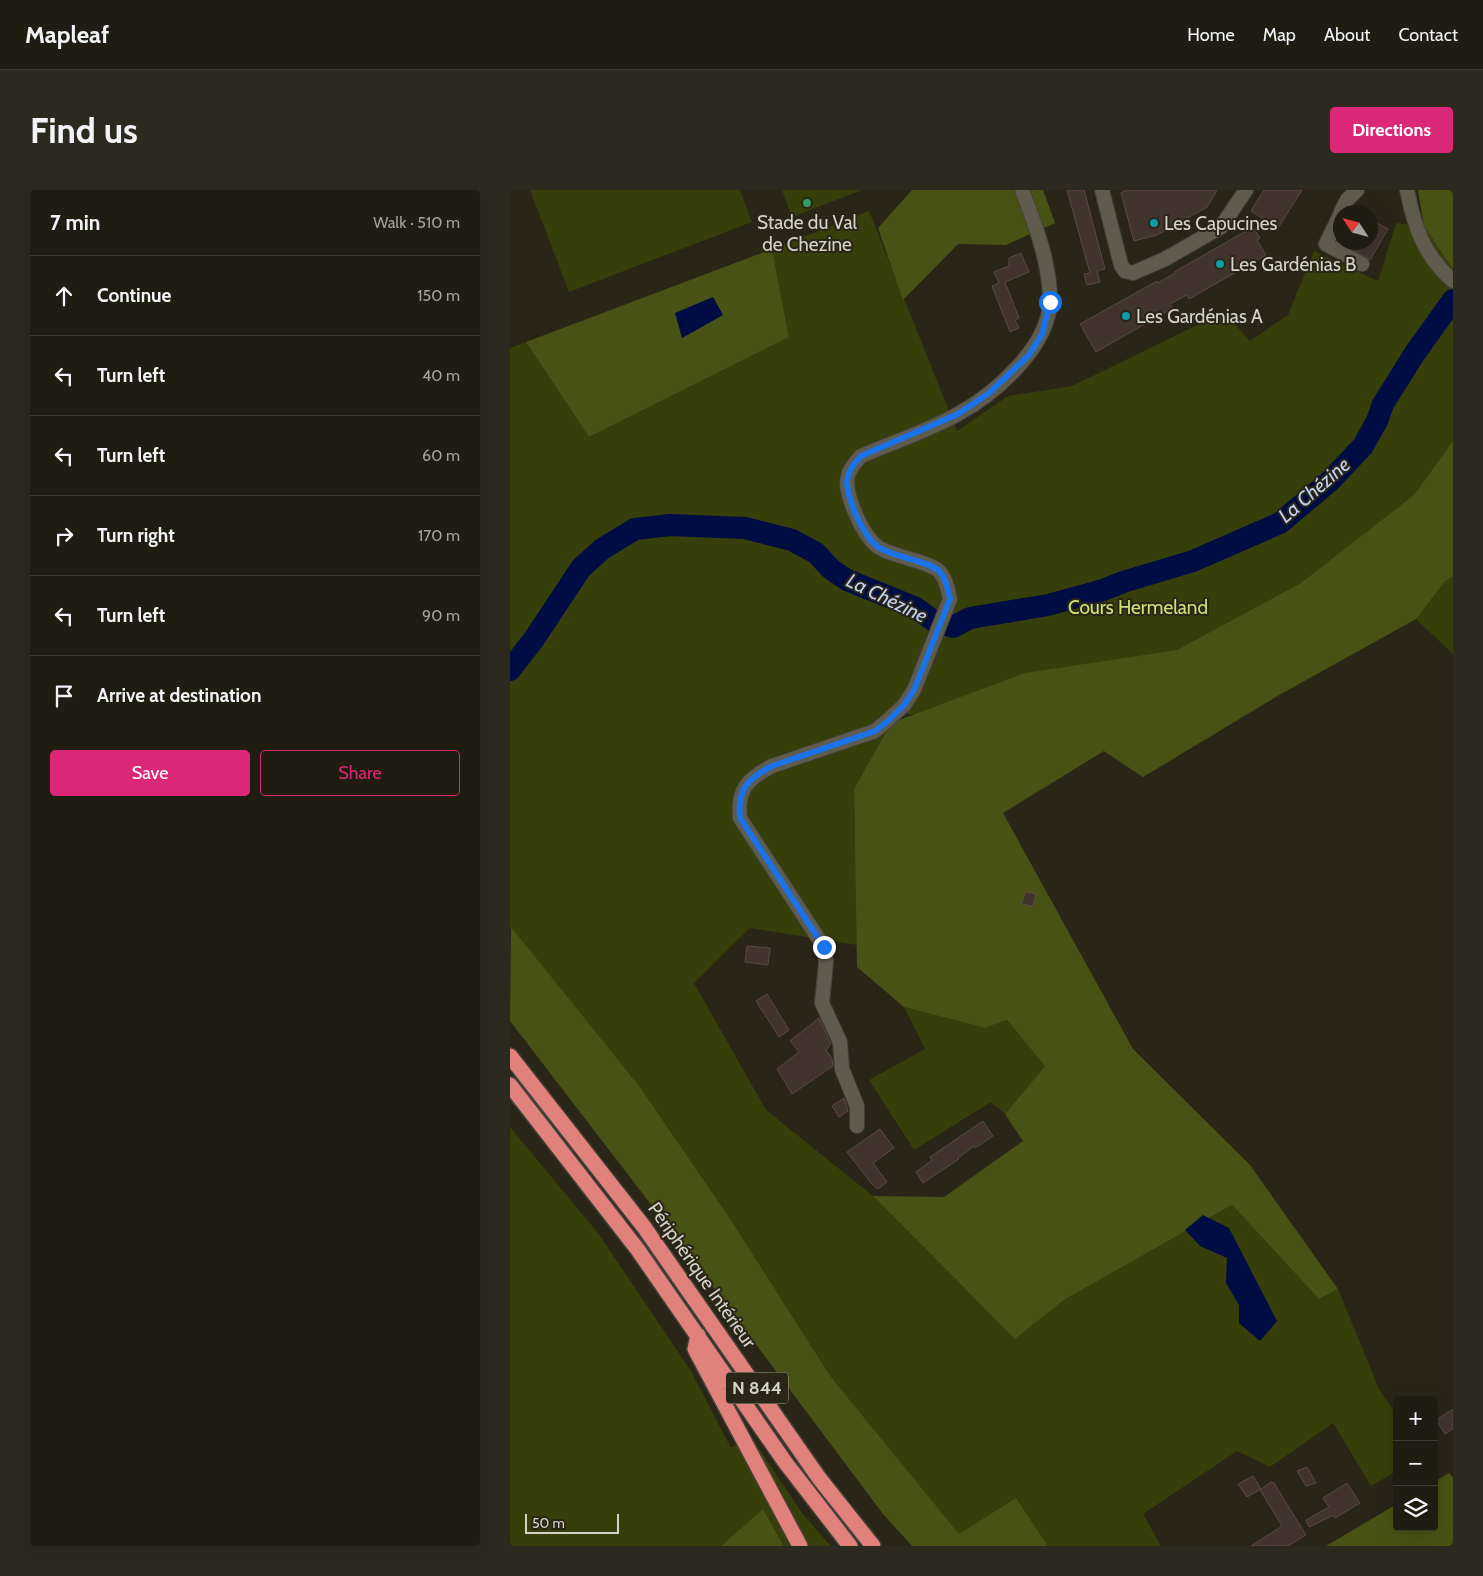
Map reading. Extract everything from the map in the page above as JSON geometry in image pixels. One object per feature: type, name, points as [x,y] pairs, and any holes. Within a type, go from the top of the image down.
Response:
[{"type":"highway","name":"Périphérique Intérieur","points":[[510,1056],[644,1228],[819,1478],[873,1546]]},
{"type":"highway","name":"N 844","points":[[510,1085],[613,1216],[785,1462],[850,1546]]},
{"type":"highway","points":[[698,1335],[695,1349],[800,1546]]},
{"type":"street","points":[[858,1126],[857,1106],[842,1068],[840,1042],[822,1003],[826,962],[824,947],[740,818],[738,801],[745,785],[758,773],[772,766],[875,731],[904,705],[914,690],[950,599],[948,585],[938,571],[878,547],[866,535],[855,512],[847,482],[850,468],[861,456],[958,414],[989,393],[1029,355],[1042,334],[1050,302],[1047,272],[1033,218],[1022,190]]},
{"type":"street","points":[[1102,190],[1121,266],[1125,271],[1133,273],[1165,259],[1221,227],[1246,190]]},
{"type":"street","points":[[1345,205],[1357,190]]},
{"type":"street","points":[[1407,190],[1415,227],[1429,252],[1453,281]]},
{"type":"street","points":[[1333,230],[1326,244],[1333,248]]},
{"type":"street","points":[[1337,250],[1362,264]]},
{"type":"green space","points":[[530,190],[740,190],[752,222],[569,292]]},
{"type":"green space","name":"Stade du Val de Chezine","points":[[782,190],[862,190],[792,217]]},
{"type":"green space","points":[[912,190],[1043,190],[1055,223],[1006,245],[958,244],[903,300],[878,228]]},
{"type":"green space","name":"Cours Hermeland","points":[[1418,190],[1453,190],[1453,654],[1416,619],[1279,695],[1143,777],[1104,751],[945,716],[883,713],[891,723],[854,789],[857,945],[750,928],[694,983],[766,1110],[873,1196],[1015,1339],[1064,1300],[1232,1205],[1319,1299],[1338,1289],[1379,1389],[1393,1410],[1393,1473],[1371,1486],[1333,1423],[1270,1467],[1237,1451],[1143,1514],[1161,1546],[1048,1546],[1016,1499],[959,1535],[831,1377],[731,1220],[640,1087],[510,928],[510,348],[526,342],[589,437],[789,337],[772,249],[869,211],[957,431],[1008,396],[1072,386],[1224,312],[1250,341],[1288,315],[1314,251],[1378,281],[1396,223],[1424,226]]},
{"type":"green space","points":[[1418,190],[1453,190],[1453,269],[1424,226]]},
{"type":"green space","points":[[772,249],[789,337],[589,437],[526,342]]},
{"type":"green space","points":[[1453,441],[1453,576],[1445,581],[1416,619],[1279,695],[1143,777],[1104,751],[1003,813],[1133,1049],[1250,1165],[1338,1289],[1319,1299],[1232,1205],[1064,1300],[1015,1339],[873,1196],[944,1197],[1023,1141],[1005,1114],[1045,1066],[1007,1020],[985,1028],[904,1007],[857,967],[854,789],[891,723],[1025,673],[1177,650],[1301,583],[1414,495]]},
{"type":"green space","points":[[511,927],[640,1087],[731,1220],[831,1377],[959,1534],[1016,1498],[1048,1546],[912,1546],[883,1514],[659,1215],[510,1021]]},
{"type":"green space","points":[[904,1007],[985,1028],[1007,1020],[1045,1066],[1005,1114],[991,1102],[914,1150],[869,1080],[925,1049]]},
{"type":"green space","points":[[510,1127],[598,1233],[691,1371],[731,1448],[750,1435],[802,1513],[831,1546],[784,1546],[763,1509],[721,1546],[510,1546]]},
{"type":"green space","points":[[1449,1473],[1453,1478],[1453,1546],[1326,1546],[1393,1506],[1393,1531],[1438,1531],[1438,1480]]},
{"type":"green space","points":[[763,1509],[784,1546],[721,1546]]},
{"type":"shaded area","points":[[713,297],[723,315],[682,338],[675,313]]},
{"type":"shaded area","points":[[1203,1215],[1229,1228],[1277,1321],[1260,1341],[1239,1323],[1239,1305],[1226,1283],[1227,1258],[1200,1246],[1185,1230]]},
{"type":"building","points":[[1067,190],[1084,190],[1105,269],[1097,271],[1100,282],[1087,285],[1084,274],[1090,273]]},
{"type":"building","name":"Les Capucines","points":[[1127,190],[1217,190],[1207,207],[1157,235],[1134,241],[1121,193]]},
{"type":"building","points":[[1264,190],[1302,190],[1278,228],[1251,211]]},
{"type":"building","points":[[1378,223],[1388,229],[1378,246]]},
{"type":"building","points":[[1253,227],[1260,238],[1257,240],[1266,255],[1189,299],[1187,295],[1170,304],[1173,308],[1096,352],[1080,324],[1157,281],[1158,283]]},
{"type":"building","points":[[1354,250],[1376,250],[1370,260]]},
{"type":"building","points":[[1021,253],[1029,272],[1005,282],[1019,318],[1015,320],[1019,328],[1010,332],[992,286],[999,283],[994,272],[1009,266],[1009,258]]},
{"type":"building","points":[[1025,892],[1036,894],[1033,906],[1022,904]]},
{"type":"building","points":[[747,946],[770,948],[768,965],[745,962]]},
{"type":"building","points":[[767,994],[789,1030],[779,1037],[756,1001]]},
{"type":"building","points":[[819,1018],[831,1044],[826,1050],[832,1059],[833,1066],[792,1094],[777,1069],[799,1052],[790,1041]]},
{"type":"building","points":[[844,1098],[848,1111],[839,1117],[832,1106]]},
{"type":"building","points":[[983,1121],[993,1136],[975,1148],[974,1146],[959,1159],[923,1183],[916,1172],[932,1160],[930,1157]]},
{"type":"building","points":[[880,1129],[894,1148],[873,1163],[887,1182],[878,1189],[871,1183],[847,1152]]},
{"type":"building","points":[[1453,1409],[1453,1429],[1445,1434],[1438,1423],[1438,1419]]},
{"type":"building","points":[[1307,1467],[1316,1483],[1306,1486],[1297,1471]]},
{"type":"building","points":[[1253,1476],[1261,1489],[1247,1497],[1238,1484]]},
{"type":"building","points":[[1271,1482],[1274,1483],[1306,1535],[1288,1546],[1251,1546],[1282,1526],[1260,1490]]},
{"type":"building","points":[[1347,1483],[1360,1503],[1335,1518],[1334,1515],[1309,1527],[1306,1520],[1329,1507],[1323,1498]]},
{"type":"waterway","name":"La Chézine","points":[[510,670],[534,639],[581,568],[602,549],[635,529],[670,525],[745,528],[792,540],[816,553],[831,569],[847,580],[916,608],[935,622],[953,627],[970,618],[1048,605],[1103,590],[1193,561],[1280,523],[1330,481],[1363,446],[1377,421],[1383,404],[1415,353],[1453,300]]},
{"type":"place","name":"Stade du Val de Chezine","points":[[807,203]]},
{"type":"place","name":"Les Capucines","points":[[1154,223]]},
{"type":"place","name":"Les Gardénias B","points":[[1220,264]]},
{"type":"place","name":"Les Gardénias A","points":[[1126,316]]},
{"type":"route","points":[[824,947],[740,818],[738,801],[745,785],[758,773],[772,766],[875,731],[889,720],[904,705],[914,690],[950,599],[948,585],[938,571],[878,547],[866,535],[855,512],[847,482],[850,468],[861,456],[958,414],[989,393],[1029,355],[1042,334],[1050,302]]}]
